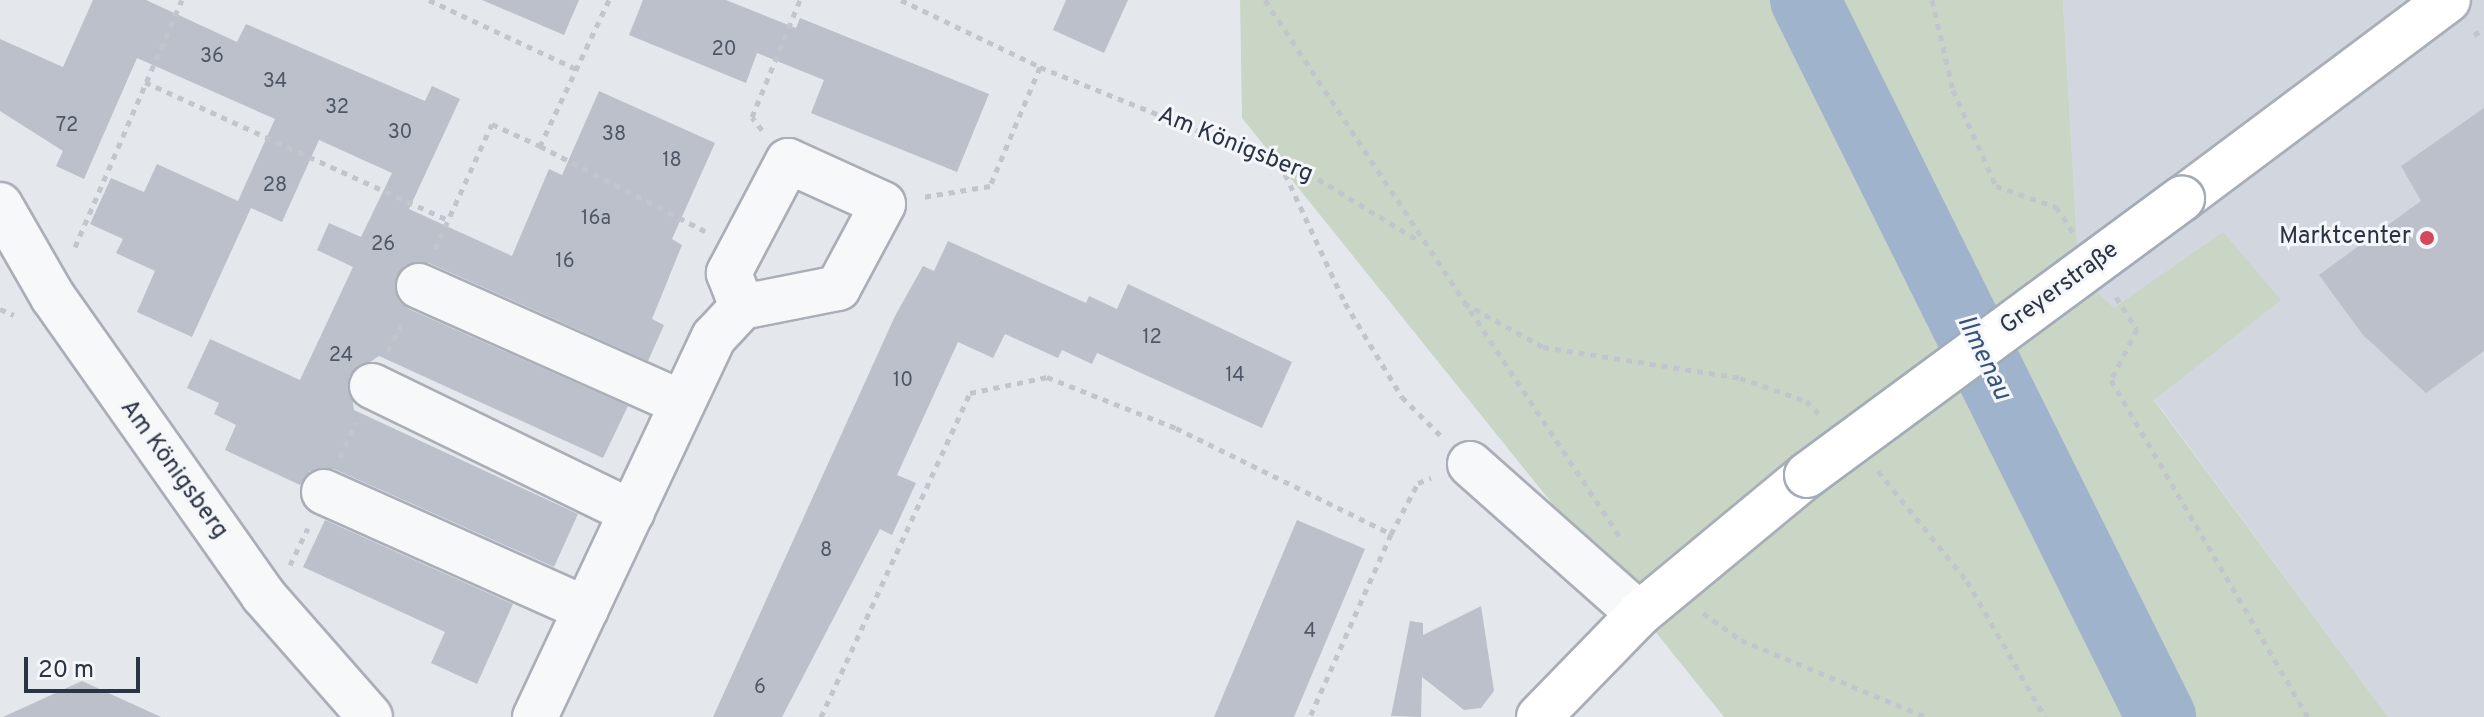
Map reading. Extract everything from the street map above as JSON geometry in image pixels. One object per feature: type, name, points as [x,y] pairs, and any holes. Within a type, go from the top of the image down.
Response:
[{"type":"main road","name":"Greyerstraße","points":[[1539,717],[1655,602],[1807,475],[2448,0]]},
{"type":"street","points":[[535,717],[714,337],[742,307],[838,288],[883,204],[788,161],[729,273],[742,307]]},
{"type":"street","name":"Am Königsberg","points":[[5,229],[263,595],[370,717]]},
{"type":"street","points":[[419,286],[682,403]]},
{"type":"street","points":[[372,386],[632,512]]},
{"type":"street","points":[[1470,464],[1655,602]]},
{"type":"street","points":[[324,492],[586,609]]},
{"type":"path","points":[[0,309],[15,315],[53,297],[87,274],[74,245],[182,0]]},
{"type":"path","points":[[429,0],[576,69]]},
{"type":"path","points":[[540,146],[609,0]]},
{"type":"path","points":[[788,161],[752,117],[800,0]]},
{"type":"path","name":"Am Königsberg","points":[[901,0],[1040,67],[1280,163],[1421,242]]},
{"type":"path","points":[[1265,0],[1421,242],[1632,554],[1655,602],[1926,717]]},
{"type":"path","points":[[1932,0],[1953,90]]},
{"type":"path","points":[[883,204],[990,186],[1040,67]]},
{"type":"path","points":[[145,82],[448,220]]},
{"type":"path","points":[[263,595],[292,563],[492,124],[742,247]]},
{"type":"path","points":[[1280,163],[1345,303],[1402,397],[1470,464],[1418,483],[1391,534],[1310,717]]},
{"type":"path","points":[[821,717],[970,393],[1047,377],[1176,428],[1391,534]]},
{"type":"path","points":[[2178,499],[2308,717]]},
{"type":"shaded area","points":[[2063,0],[2484,0],[2484,717],[2388,717],[2154,399],[2079,276]]},
{"type":"green space","points":[[1240,0],[2063,0],[2079,276],[2114,308],[2223,232],[2281,300],[2154,400],[2388,717],[1724,717],[1242,118]]},
{"type":"building","points":[[93,0],[146,0],[237,42],[246,24],[425,101],[432,86],[460,99],[409,209],[512,256],[549,169],[562,175],[599,91],[715,143],[672,239],[682,245],[652,319],[664,325],[648,361],[429,263],[405,265],[396,277],[398,300],[409,309],[628,406],[603,458],[379,356],[349,376],[354,410],[578,514],[554,567],[334,469],[310,471],[300,485],[225,450],[236,425],[214,414],[219,403],[187,388],[210,339],[300,380],[353,267],[317,250],[329,223],[361,237],[392,173],[319,140],[282,222],[251,208],[192,337],[137,312],[155,271],[116,253],[123,239],[90,224],[111,178],[144,192],[157,164],[238,201],[275,119],[137,58],[84,179],[56,166],[63,151],[0,111],[0,39],[63,67]]},
{"type":"building","points":[[482,0],[579,0],[564,35]]},
{"type":"building","points":[[643,0],[726,0],[796,28],[800,18],[989,94],[957,172],[811,113],[824,80],[757,53],[746,83],[629,35]]},
{"type":"building","points":[[1066,0],[1128,0],[1104,53],[1053,30]]},
{"type":"building","name":"Marktcenter","points":[[2484,108],[2484,351],[2426,393],[2363,335],[2319,275],[2421,201],[2401,166]]},
{"type":"building","points":[[948,241],[1086,303],[1089,296],[1117,309],[1128,284],[1292,362],[1262,428],[1097,353],[1092,364],[1062,350],[1058,358],[1005,334],[993,358],[958,342],[897,475],[916,483],[892,535],[880,529],[782,717],[713,717],[895,316],[923,266],[934,271]]},
{"type":"building","points":[[325,520],[513,604],[477,684],[431,663],[445,632],[303,567]]},
{"type":"building","points":[[1297,520],[1365,549],[1294,717],[1214,717]]},
{"type":"building","points":[[1481,606],[1494,691],[1481,708],[1464,710],[1422,677],[1421,717],[1391,716],[1410,621],[1423,623],[1423,635]]},
{"type":"building","points":[[82,681],[161,717],[3,717]]},
{"type":"waterway","name":"Ilmenau","points":[[1805,0],[2161,717]]},
{"type":"place","name":"Marktcenter","points":[[2427,238]]}]
